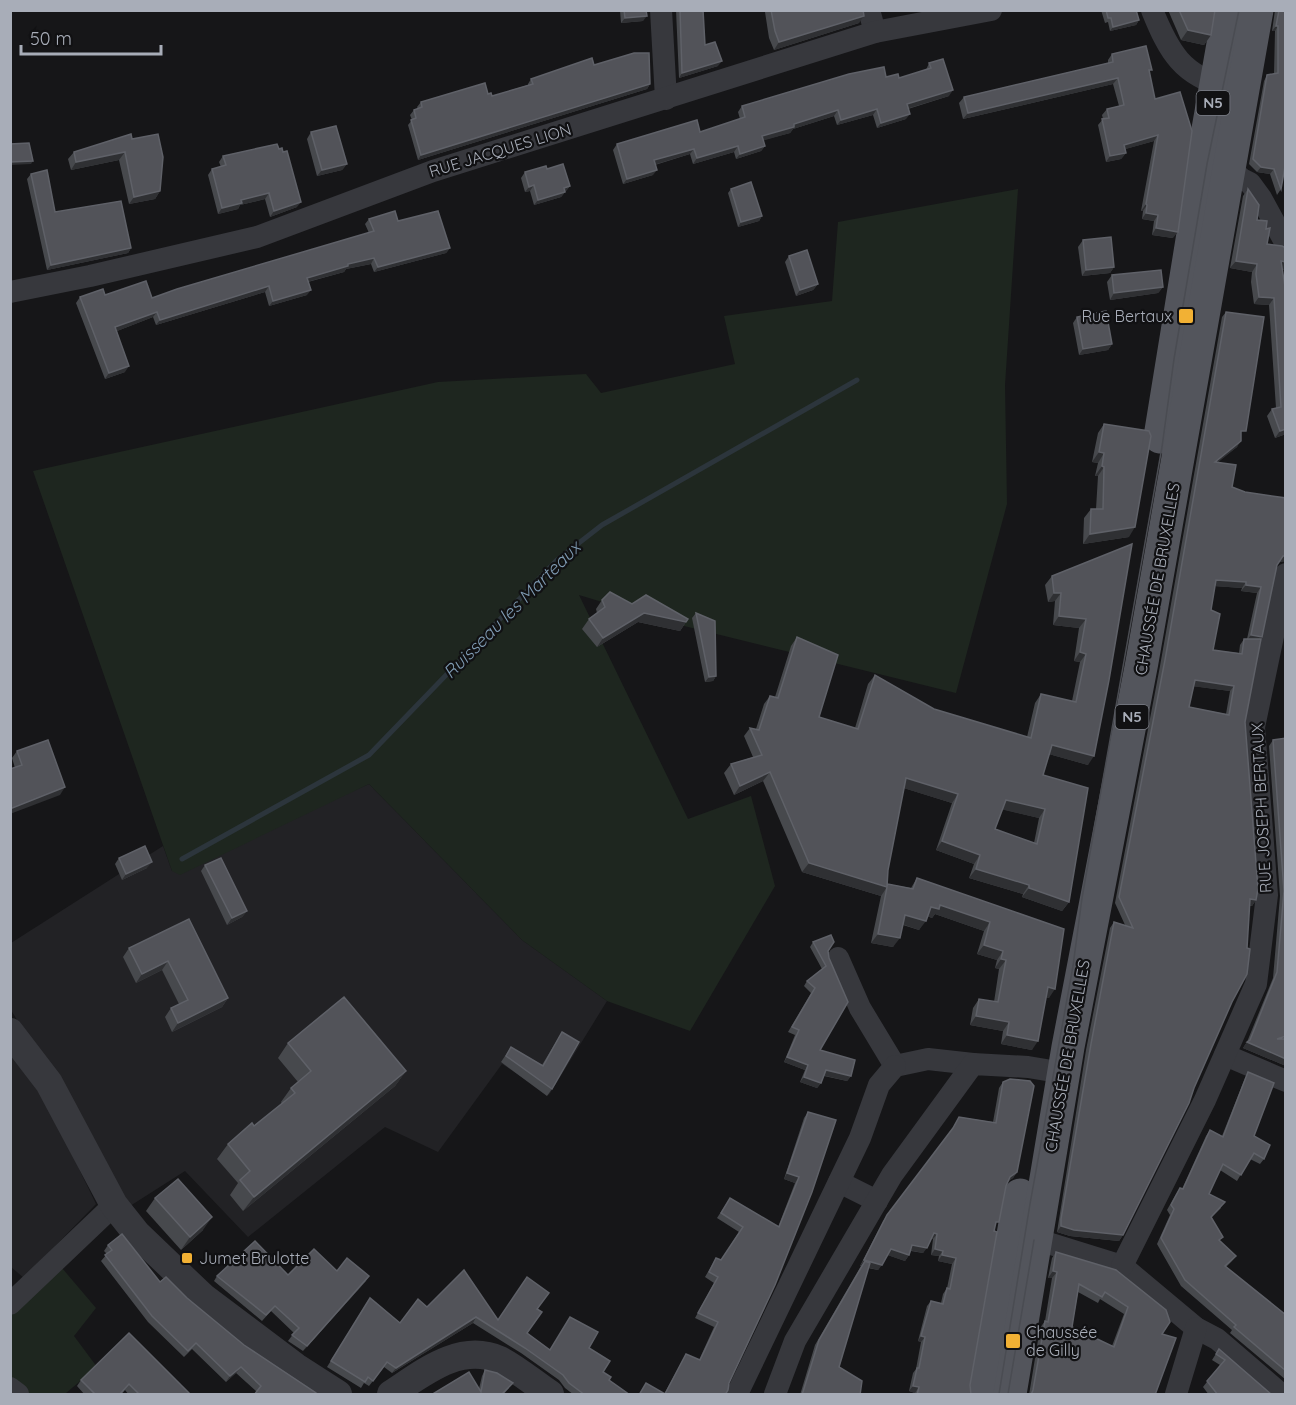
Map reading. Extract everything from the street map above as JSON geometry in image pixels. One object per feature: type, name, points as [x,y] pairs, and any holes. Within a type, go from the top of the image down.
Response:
[{"type":"main road","name":"CHAUSSÉE DE BRUXELLES","points":[[1229,10],[1229,88]]},
{"type":"main road","name":"CHAUSSÉE DE BRUXELLES","points":[[1010,1395],[1068,1047],[1122,771],[1196,362],[1215,165],[1229,88],[1257,10]]},
{"type":"main road","name":"CHAUSSÉE DE BRUXELLES","points":[[985,1395],[1021,1191],[1065,985],[1088,842],[1159,447],[1199,197],[1215,165]]},
{"type":"street","points":[[661,10],[666,99]]},
{"type":"street","name":"RUE JACQUES LION","points":[[10,292],[257,237],[433,171],[666,99],[872,21],[991,10]]},
{"type":"street","points":[[1152,10],[1165,42],[1178,60],[1197,76],[1229,88]]},
{"type":"street","points":[[1215,165],[1250,183],[1261,198],[1286,244]]},
{"type":"street","name":"RUE JOSEPH BERTAUX","points":[[1122,1266],[1205,1100],[1256,984],[1267,895],[1254,727],[1282,604],[1286,574]]},
{"type":"street","points":[[838,958],[860,1008],[895,1066]]},
{"type":"street","points":[[10,1032],[50,1083],[114,1205],[137,1234],[203,1297],[296,1367],[338,1395]]},
{"type":"street","points":[[1225,1055],[1286,1081]]},
{"type":"street","points":[[737,1395],[860,1138],[879,1085],[895,1066],[928,1059],[973,1064],[1028,1066],[1046,1070]]},
{"type":"street","points":[[775,1395],[795,1341],[892,1175],[973,1064]]},
{"type":"street","points":[[839,1182],[877,1201]]},
{"type":"street","points":[[10,1304],[114,1205]]},
{"type":"street","points":[[1035,1239],[1122,1266],[1196,1328],[1217,1339],[1281,1395]]},
{"type":"street","points":[[782,1301],[810,1315]]},
{"type":"street","points":[[1176,1395],[1196,1328]]},
{"type":"street","points":[[391,1395],[438,1364],[473,1354],[500,1360],[550,1395]]},
{"type":"street","points":[[10,1388],[18,1395]]},
{"type":"shaded area","points":[[1018,189],[1005,385],[1007,504],[956,693],[672,623],[579,595],[688,819],[751,796],[775,886],[690,1031],[607,1001],[522,940],[369,784],[180,875],[172,871],[33,471],[438,382],[586,374],[601,393],[735,364],[724,316],[832,301],[838,222]]},
{"type":"shaded area","points":[[369,784],[522,940],[607,1001],[549,1095],[502,1064],[438,1152],[385,1127],[248,1237],[185,1171],[130,1206],[11,1010],[11,943],[163,846],[172,871]]},
{"type":"shaded area","points":[[10,1053],[40,1094],[96,1204],[24,1278],[11,1267]]},
{"type":"shaded area","points":[[56,1261],[96,1308],[74,1336],[97,1367],[67,1394],[17,1394],[11,1388],[10,1304]]},
{"type":"building","points":[[624,10],[646,10],[647,16],[625,18]]},
{"type":"building","points":[[680,10],[703,10],[705,45],[715,42],[722,61],[682,73]]},
{"type":"building","points":[[771,10],[863,10],[864,16],[779,42]]},
{"type":"building","points":[[1106,10],[1136,10],[1139,20],[1113,27]]},
{"type":"building","points":[[1179,10],[1215,10],[1211,35],[1188,30]]},
{"type":"building","points":[[1279,10],[1286,10],[1286,161],[1281,189],[1274,169],[1261,167],[1253,159],[1267,75],[1278,73],[1278,26],[1276,26]]},
{"type":"building","points":[[1146,46],[1152,70],[1149,70],[1155,99],[1180,92],[1192,131],[1178,232],[1156,228],[1158,215],[1146,213],[1158,135],[1124,145],[1126,153],[1110,156],[1102,119],[1109,118],[1107,109],[1124,105],[1118,78],[968,113],[964,97],[1113,62],[1112,54]]},
{"type":"building","points":[[634,53],[649,53],[650,84],[421,155],[411,120],[416,118],[414,110],[422,107],[421,102],[485,83],[488,94],[491,93],[492,96],[533,84],[531,79],[592,58],[594,65]]},
{"type":"building","points":[[943,59],[953,90],[907,104],[910,114],[881,123],[877,109],[841,120],[838,110],[794,124],[794,127],[762,136],[765,146],[740,154],[738,146],[697,158],[694,149],[654,160],[657,170],[627,179],[617,144],[697,120],[700,132],[745,117],[742,106],[849,74],[884,67],[886,77],[898,74],[899,78],[931,68],[929,63]]},
{"type":"building","points":[[336,126],[347,164],[322,170],[311,132]]},
{"type":"building","points":[[131,134],[132,139],[158,134],[163,157],[160,191],[134,197],[125,152],[76,162],[74,152]]},
{"type":"building","points":[[29,143],[33,161],[10,162],[10,144]]},
{"type":"building","points":[[277,144],[283,152],[287,151],[301,202],[274,211],[269,193],[241,200],[242,203],[222,208],[212,169],[226,165],[223,156]]},
{"type":"building","points":[[563,164],[570,186],[564,188],[565,192],[538,200],[534,185],[529,187],[525,172]]},
{"type":"building","points":[[47,170],[55,212],[121,201],[131,248],[51,265],[31,174]]},
{"type":"building","points":[[751,182],[762,216],[741,222],[731,189]]},
{"type":"building","points":[[1248,189],[1259,205],[1257,220],[1267,221],[1266,229],[1270,228],[1267,244],[1286,248],[1286,262],[1281,261],[1286,293],[1286,429],[1280,431],[1272,409],[1281,407],[1274,298],[1259,297],[1257,264],[1236,261]]},
{"type":"building","points":[[395,211],[398,221],[438,211],[450,248],[378,267],[374,258],[348,264],[348,266],[307,278],[311,290],[273,301],[269,286],[160,320],[157,312],[115,327],[129,366],[109,373],[80,297],[103,289],[105,295],[146,281],[152,298],[374,231],[369,219]]},
{"type":"building","points":[[1111,237],[1114,267],[1086,270],[1083,240]]},
{"type":"building","points":[[807,250],[818,284],[800,290],[789,256]]},
{"type":"building","points":[[1161,270],[1163,287],[1114,293],[1112,275]]},
{"type":"building","points":[[1106,311],[1112,344],[1083,349],[1077,317]]},
{"type":"building","points":[[1226,312],[1264,317],[1246,431],[1241,431],[1241,441],[1215,462],[1236,465],[1232,487],[1245,492],[1286,498],[1286,556],[1283,556],[1277,565],[1262,637],[1251,635],[1261,587],[1246,585],[1246,582],[1216,580],[1211,610],[1220,614],[1213,650],[1242,654],[1244,639],[1261,639],[1245,722],[1258,889],[1256,900],[1250,899],[1247,948],[1250,949],[1247,974],[1232,1002],[1189,1103],[1123,1235],[1074,1230],[1061,1226],[1061,1219],[1114,922],[1133,928],[1119,897],[1165,660]],"holes":[[[1195,680],[1234,686],[1229,715],[1189,707]]]},
{"type":"building","points":[[1104,424],[1149,431],[1151,436],[1135,527],[1090,534],[1091,509],[1103,509],[1104,453],[1099,452]]},
{"type":"building","points":[[1132,544],[1094,756],[1052,745],[1043,775],[1088,788],[1069,902],[1029,888],[1029,885],[976,869],[980,855],[942,841],[958,794],[906,778],[887,886],[888,884],[913,889],[917,878],[1064,929],[1055,989],[1048,987],[1038,1041],[1007,1035],[1009,1022],[976,1016],[979,999],[998,1002],[1006,960],[1001,959],[1003,951],[984,945],[990,922],[940,905],[939,909],[931,907],[926,921],[905,915],[900,938],[878,934],[887,887],[809,863],[770,772],[740,786],[731,764],[762,755],[750,728],[759,730],[770,696],[778,698],[797,637],[838,655],[819,717],[858,729],[875,675],[934,709],[1031,738],[1041,694],[1076,702],[1086,654],[1080,652],[1086,619],[1059,616],[1061,593],[1054,593],[1052,576]],"holes":[[[1006,800],[1045,809],[1037,844],[995,829]]]},
{"type":"building","points":[[610,592],[632,604],[646,595],[688,619],[686,622],[644,613],[603,638],[589,619],[605,607],[602,600]]},
{"type":"building","points":[[696,613],[715,621],[716,676],[709,677]]},
{"type":"building","points":[[1286,738],[1286,1036],[1277,1039],[1286,1039],[1286,1059],[1247,1042],[1250,1040],[1277,972],[1284,891],[1273,740]]},
{"type":"building","points":[[48,740],[65,787],[10,809],[10,769],[22,765],[17,751]]},
{"type":"building","points":[[145,846],[152,862],[126,874],[119,858]]},
{"type":"building","points":[[221,858],[247,911],[232,918],[205,865]]},
{"type":"building","points":[[189,919],[228,998],[178,1023],[171,1008],[188,1000],[168,961],[142,974],[129,948]]},
{"type":"building","points":[[831,935],[834,942],[828,951],[829,958],[848,1002],[820,1050],[855,1060],[851,1076],[826,1070],[821,1083],[804,1077],[808,1065],[787,1057],[799,1030],[792,1027],[815,988],[807,981],[826,966],[813,942]]},
{"type":"building","points":[[344,997],[406,1071],[254,1197],[240,1180],[250,1171],[228,1144],[252,1123],[254,1126],[295,1093],[291,1088],[311,1071],[288,1043]]},
{"type":"building","points":[[562,1032],[579,1042],[552,1089],[506,1056],[511,1047],[543,1066]]},
{"type":"building","points":[[1248,1072],[1274,1083],[1254,1136],[1270,1145],[1264,1159],[1254,1153],[1241,1175],[1223,1164],[1209,1194],[1225,1202],[1211,1217],[1223,1237],[1219,1240],[1236,1256],[1225,1266],[1286,1315],[1286,1371],[1234,1327],[1236,1325],[1185,1280],[1161,1238],[1174,1209],[1171,1205],[1180,1188],[1183,1189],[1210,1130],[1223,1137]]},
{"type":"building","points":[[1010,1079],[1030,1081],[1034,1086],[1017,1172],[1010,1177],[1006,1186],[999,1222],[996,1222],[994,1231],[997,1232],[970,1385],[971,1395],[917,1395],[919,1387],[913,1386],[925,1337],[921,1336],[931,1301],[943,1304],[947,1288],[950,1289],[956,1258],[942,1255],[943,1251],[935,1249],[937,1234],[934,1233],[927,1248],[912,1245],[909,1255],[891,1249],[882,1265],[864,1260],[887,1215],[959,1117],[996,1123],[1003,1082]]},
{"type":"building","points":[[808,1112],[836,1120],[812,1192],[775,1285],[729,1383],[728,1390],[725,1395],[639,1395],[646,1383],[665,1394],[686,1354],[700,1360],[718,1322],[698,1313],[718,1277],[709,1272],[716,1258],[721,1260],[743,1227],[721,1213],[730,1198],[779,1227],[799,1177],[787,1173]]},
{"type":"building","points":[[178,1179],[212,1217],[190,1237],[155,1198]]},
{"type":"building","points":[[122,1234],[160,1282],[166,1277],[187,1298],[244,1345],[319,1395],[254,1395],[261,1386],[241,1367],[230,1376],[196,1343],[188,1351],[152,1316],[105,1255],[112,1250],[108,1245]]},
{"type":"building","points":[[255,1241],[288,1275],[314,1249],[337,1271],[347,1258],[369,1276],[307,1346],[292,1335],[299,1328],[275,1306],[266,1315],[217,1276]]},
{"type":"building","points":[[1056,1252],[1116,1270],[1166,1310],[1170,1322],[1162,1334],[1176,1338],[1155,1395],[1031,1395],[1057,1272],[1053,1271]],"holes":[[[1079,1284],[1102,1297],[1105,1292],[1128,1307],[1114,1347],[1072,1327]]]},
{"type":"building","points":[[865,1261],[870,1263],[839,1367],[862,1381],[860,1395],[802,1395],[819,1340]]},
{"type":"building","points":[[464,1270],[498,1320],[527,1277],[549,1293],[537,1309],[542,1312],[527,1333],[550,1350],[570,1317],[598,1332],[589,1348],[610,1361],[603,1372],[611,1377],[609,1380],[630,1395],[585,1395],[569,1383],[563,1375],[476,1317],[396,1368],[387,1362],[373,1381],[368,1377],[365,1382],[331,1361],[370,1298],[400,1323],[418,1299],[427,1307]]},
{"type":"building","points":[[129,1333],[191,1395],[140,1395],[129,1384],[119,1395],[96,1395],[81,1380]]},
{"type":"building","points":[[1219,1349],[1272,1395],[1218,1395],[1207,1381],[1225,1360],[1216,1354]]},
{"type":"building","points":[[485,1370],[497,1373],[513,1383],[501,1395],[431,1395],[469,1372],[481,1392]]},
{"type":"waterway","name":"Ruisseau les Marteaux","points":[[182,859],[369,755],[557,560],[602,525],[857,380]]},
{"type":"tram line","points":[[999,1394],[1030,1204],[1073,966],[1082,898],[1162,447],[1174,359],[1207,164],[1239,10]]},
{"type":"tram line","points":[[1008,1394],[1034,1240]]},
{"type":"place","name":"Rue Bertaux","points":[[1186,316]]},
{"type":"place","name":"Jumet Brulotte","points":[[187,1258]]},
{"type":"place","name":"Chaussée de Gilly","points":[[1013,1341]]}]
